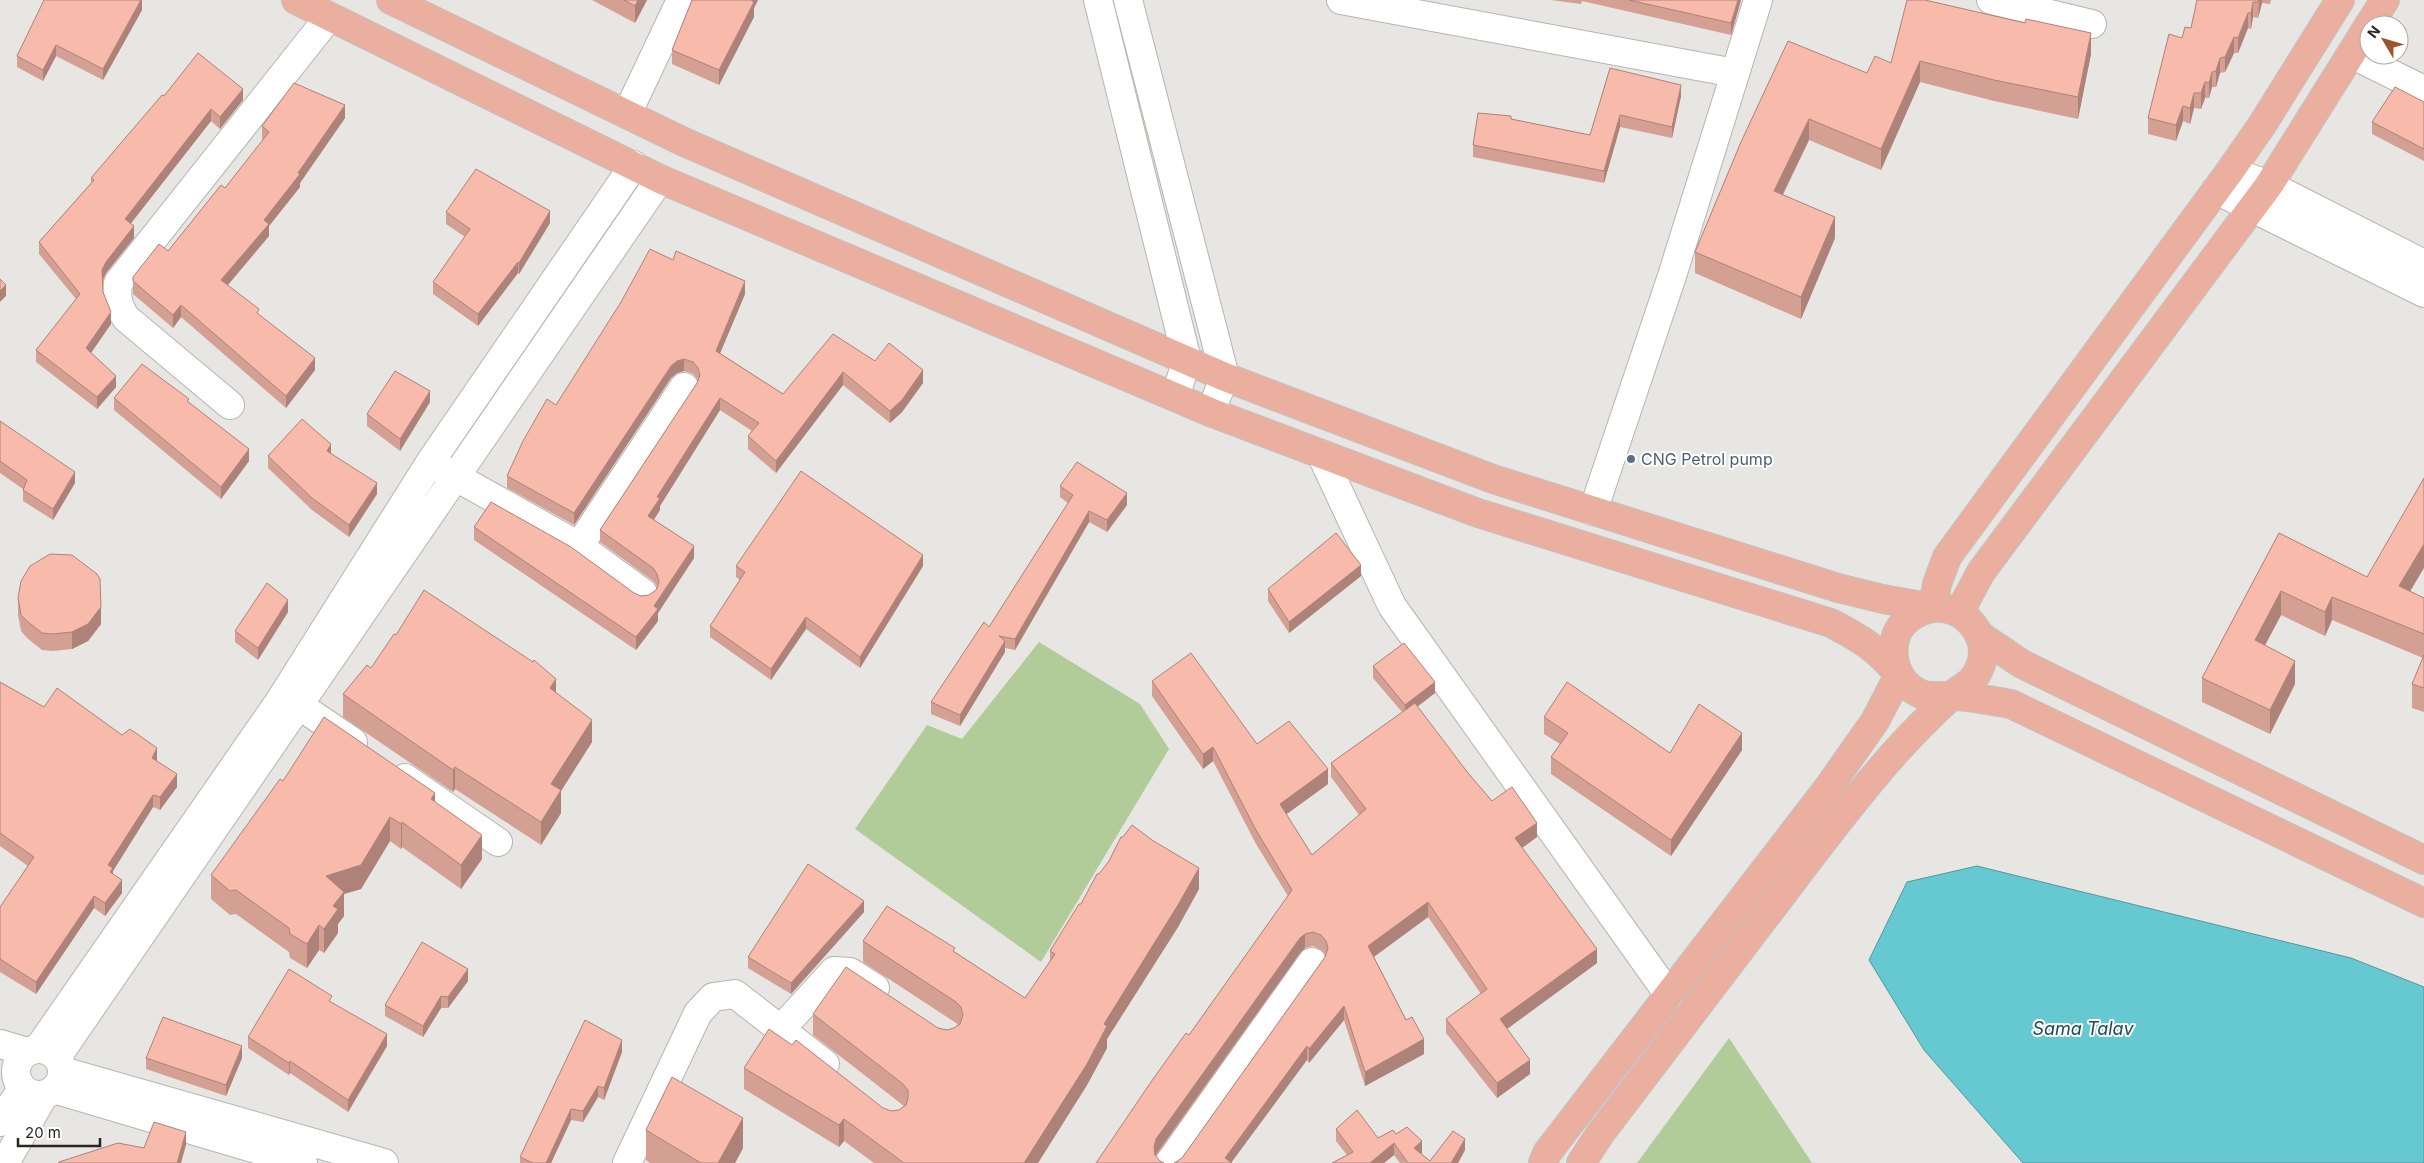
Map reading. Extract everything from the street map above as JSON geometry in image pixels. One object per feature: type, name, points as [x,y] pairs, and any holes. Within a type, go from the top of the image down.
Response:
[{"type":"main road","points":[[296,0],[660,179],[1210,412],[1478,513],[1831,622],[1861,638],[1882,654],[1909,687],[1922,694],[2011,704],[2424,902]]},
{"type":"main road","points":[[391,0],[684,142],[1224,377],[1493,479],[1838,588],[1883,599],[1933,608],[1948,608],[1959,613],[1972,623],[1979,635],[1983,649],[1982,664],[1976,677],[1965,688],[1952,696],[1899,747],[1852,803],[1600,1134],[1580,1163]]},
{"type":"main road","points":[[1933,608],[1937,584],[1948,556],[2262,125],[2340,0]]},
{"type":"main road","points":[[2375,15],[2385,0]]},
{"type":"main road","points":[[1959,613],[1981,572],[2269,185],[2359,41]]},
{"type":"main road","points":[[1899,675],[1893,661],[1893,646],[1898,631],[1907,620],[1919,612],[1933,608]]},
{"type":"main road","points":[[1979,635],[2022,664],[2424,860]]},
{"type":"main road","points":[[1543,1163],[1547,1153],[1828,788],[1875,721],[1899,675]]},
{"type":"main road","points":[[2283,834],[2298,799]]},
{"type":"street","points":[[627,114],[680,0]]},
{"type":"street","points":[[1098,0],[1187,360],[1175,397]]},
{"type":"street","points":[[1128,0],[1224,377],[1210,412]]},
{"type":"street","points":[[1340,0],[1735,73]]},
{"type":"street","points":[[1593,511],[1672,276],[1758,0]]},
{"type":"street","points":[[1991,0],[2092,24]]},
{"type":"street","points":[[230,405],[126,318],[118,307],[116,294],[118,283],[329,16]]},
{"type":"street","points":[[2351,54],[2424,90]]},
{"type":"street","points":[[5,1163],[36,1072],[279,702],[430,461],[634,165]]},
{"type":"street","points":[[0,1122],[300,706],[660,179]]},
{"type":"street","points":[[2222,181],[2269,185],[2424,264]]},
{"type":"street","points":[[2222,181],[2252,207],[2424,293]]},
{"type":"street","points":[[579,546],[684,388]]},
{"type":"street","points":[[1321,454],[1392,606],[1669,995]]},
{"type":"street","points":[[430,461],[579,546],[643,593]]},
{"type":"street","points":[[300,706],[498,842]]},
{"type":"street","points":[[1169,1163],[1312,962]]},
{"type":"street","points":[[781,1029],[834,970],[850,972],[892,1000]]},
{"type":"street","points":[[627,1163],[698,1013],[714,997],[735,994],[848,1082]]},
{"type":"street","points":[[0,1044],[36,1072],[303,1163]]},
{"type":"street","points":[[36,1072],[384,1163]]},
{"type":"green space","points":[[1039,642],[1140,704],[1169,749],[1041,962],[855,829],[927,725],[962,739]]},
{"type":"green space","points":[[1729,1038],[1812,1163],[1637,1163]]},
{"type":"water","name":"Sama Talav","points":[[1977,866],[2351,958],[2424,987],[2424,1163],[2023,1163],[1924,1050],[1869,960],[1907,882]]},
{"type":"building","points":[[44,0],[141,0],[103,69],[56,45],[43,70],[17,56]]},
{"type":"building","points":[[624,0],[638,0],[635,6]]},
{"type":"building","points":[[692,0],[751,0],[754,2],[719,70],[672,50]]},
{"type":"building","points":[[1629,0],[1738,0],[1731,23]]},
{"type":"building","points":[[1907,0],[1925,0],[2025,23],[2026,19],[2091,33],[2078,97],[1994,80],[1920,61],[1881,149],[1809,119],[1774,191],[1835,217],[1801,297],[1695,252],[1741,142],[1788,41],[1867,73],[1875,56],[1891,63]]},
{"type":"building","points":[[2197,0],[2259,0],[2258,2],[2253,2],[2251,13],[2248,13],[2238,38],[2234,37],[2225,57],[2220,58],[2216,71],[2212,72],[2209,83],[2205,82],[2201,93],[2194,93],[2190,108],[2183,106],[2176,125],[2148,118],[2169,34],[2182,38],[2185,27],[2191,28]]},
{"type":"building","points":[[198,53],[243,89],[220,117],[211,109],[125,219],[134,226],[102,270],[103,292],[111,312],[86,348],[116,376],[97,397],[36,350],[80,294],[39,242],[94,180],[91,178],[162,95],[164,96]]},
{"type":"building","points":[[1610,68],[1681,85],[1672,127],[1620,115],[1604,171],[1473,145],[1478,113],[1511,116],[1511,119],[1590,135]]},
{"type":"building","points":[[294,83],[345,105],[298,173],[300,174],[264,220],[269,224],[221,280],[259,309],[257,313],[315,358],[286,396],[181,305],[173,315],[133,281],[133,277],[159,244],[168,251],[221,185],[225,188],[269,132],[262,126]]},
{"type":"building","points":[[2395,87],[2424,102],[2424,149],[2372,122]]},
{"type":"building","points":[[476,169],[550,211],[519,263],[478,314],[433,282],[470,229],[446,212]]},
{"type":"building","points":[[650,249],[673,260],[676,251],[745,281],[716,351],[783,394],[833,334],[875,361],[889,343],[923,370],[902,400],[890,411],[843,372],[776,461],[748,436],[759,423],[720,398],[657,497],[660,498],[648,516],[694,546],[654,606],[658,609],[636,637],[474,527],[491,502],[571,547],[634,593],[641,596],[649,595],[656,590],[659,582],[653,568],[600,530],[697,383],[700,375],[698,368],[693,362],[684,359],[677,361],[671,366],[574,513],[507,476],[523,441],[547,399],[556,405],[621,302]]},
{"type":"building","points":[[0,279],[6,285],[0,291]]},
{"type":"building","points":[[142,364],[189,399],[187,401],[249,449],[221,487],[114,398]]},
{"type":"building","points":[[395,371],[430,391],[400,439],[367,414]]},
{"type":"building","points":[[302,419],[331,444],[327,451],[377,483],[349,525],[312,498],[268,456]]},
{"type":"building","points":[[0,421],[75,472],[53,509],[23,490],[27,480],[0,461]]},
{"type":"building","points":[[1077,462],[1127,493],[1107,520],[1089,511],[1015,639],[999,636],[1005,641],[960,715],[931,702],[984,622],[989,627],[1073,495],[1060,486]]},
{"type":"building","points":[[801,471],[923,555],[860,657],[806,617],[771,669],[710,626],[745,572],[736,566]]},
{"type":"building","points":[[2424,478],[2424,544],[2399,586],[2424,598],[2424,634],[2332,597],[2325,612],[2281,591],[2255,640],[2295,661],[2270,710],[2202,678],[2279,533],[2367,577]]},
{"type":"building","points":[[1336,533],[1361,565],[1289,622],[1268,589]]},
{"type":"building","points":[[50,554],[72,555],[97,574],[100,579],[101,607],[88,624],[72,632],[42,633],[21,615],[18,598],[21,581],[30,566]]},
{"type":"building","points":[[267,583],[288,600],[258,648],[235,631]]},
{"type":"building","points":[[424,590],[533,662],[534,660],[556,679],[550,688],[592,720],[551,784],[561,790],[541,822],[455,767],[453,770],[343,694],[367,665],[371,668],[394,634],[396,635]]},
{"type":"building","points":[[1404,643],[1435,682],[1405,705],[1373,666]]},
{"type":"building","points":[[1191,653],[1257,744],[1289,721],[1328,769],[1280,804],[1312,855],[1366,809],[1331,763],[1415,703],[1468,773],[1492,801],[1512,787],[1537,823],[1515,838],[1597,949],[1500,1019],[1530,1060],[1497,1083],[1446,1019],[1487,989],[1428,902],[1368,946],[1406,1020],[1412,1017],[1424,1039],[1365,1072],[1344,1006],[1309,1049],[1307,1046],[1225,1158],[1232,1163],[1174,1163],[1182,1158],[1325,957],[1328,948],[1326,941],[1321,935],[1313,932],[1305,934],[1300,938],[1156,1139],[1155,1155],[1164,1163],[1096,1163],[1186,1033],[1189,1035],[1292,890],[1256,830],[1213,747],[1203,754],[1152,681]]},
{"type":"building","points":[[2424,655],[2424,688],[2412,684]]},
{"type":"building","points":[[0,682],[44,707],[57,688],[122,735],[130,729],[157,748],[152,758],[177,774],[160,797],[153,795],[108,865],[113,868],[110,872],[122,880],[105,903],[94,896],[36,982],[0,959],[0,907],[34,857],[0,833]]},
{"type":"building","points":[[1567,682],[1670,753],[1699,704],[1742,733],[1671,840],[1551,757],[1568,733],[1544,717]]},
{"type":"building","points":[[324,717],[435,793],[431,799],[482,835],[461,865],[402,822],[401,824],[390,817],[361,865],[326,876],[344,892],[333,906],[338,909],[324,929],[319,925],[307,944],[290,934],[289,928],[236,890],[230,891],[211,875],[280,779],[283,781]]},
{"type":"building","points":[[1132,825],[1152,840],[1199,868],[1104,1024],[1107,1026],[1087,1064],[1024,1163],[904,1163],[844,1119],[839,1125],[744,1068],[769,1029],[792,1045],[796,1040],[883,1108],[891,1111],[899,1110],[906,1105],[908,1098],[908,1090],[903,1084],[813,1014],[846,967],[938,1028],[947,1030],[960,1024],[963,1015],[961,1007],[956,1002],[863,941],[887,906],[955,948],[953,951],[1025,998],[1055,954],[1050,951],[1079,904],[1081,904],[1097,874],[1109,861],[1121,837]]},
{"type":"building","points":[[808,864],[864,901],[791,983],[748,957]]},
{"type":"building","points":[[422,942],[468,969],[448,997],[441,996],[423,1026],[385,1005]]},
{"type":"building","points":[[289,969],[332,996],[329,1001],[387,1034],[348,1100],[290,1061],[289,1063],[248,1037]]},
{"type":"building","points":[[163,1017],[242,1046],[226,1085],[146,1058]]},
{"type":"building","points":[[585,1020],[622,1040],[604,1088],[598,1086],[583,1111],[571,1109],[546,1163],[533,1163],[520,1157]]},
{"type":"building","points":[[672,1077],[743,1118],[718,1163],[701,1163],[646,1130]]},
{"type":"building","points":[[1357,1110],[1378,1138],[1393,1130],[1396,1134],[1407,1127],[1422,1141],[1414,1148],[1430,1161],[1453,1131],[1465,1139],[1451,1163],[1408,1163],[1394,1143],[1370,1163],[1332,1163],[1353,1152],[1336,1129]]},
{"type":"building","points":[[154,1122],[186,1132],[177,1163],[58,1163],[118,1143],[144,1148]]},
{"type":"place","name":"CNG Petrol pump","points":[[1631,459]]}]
